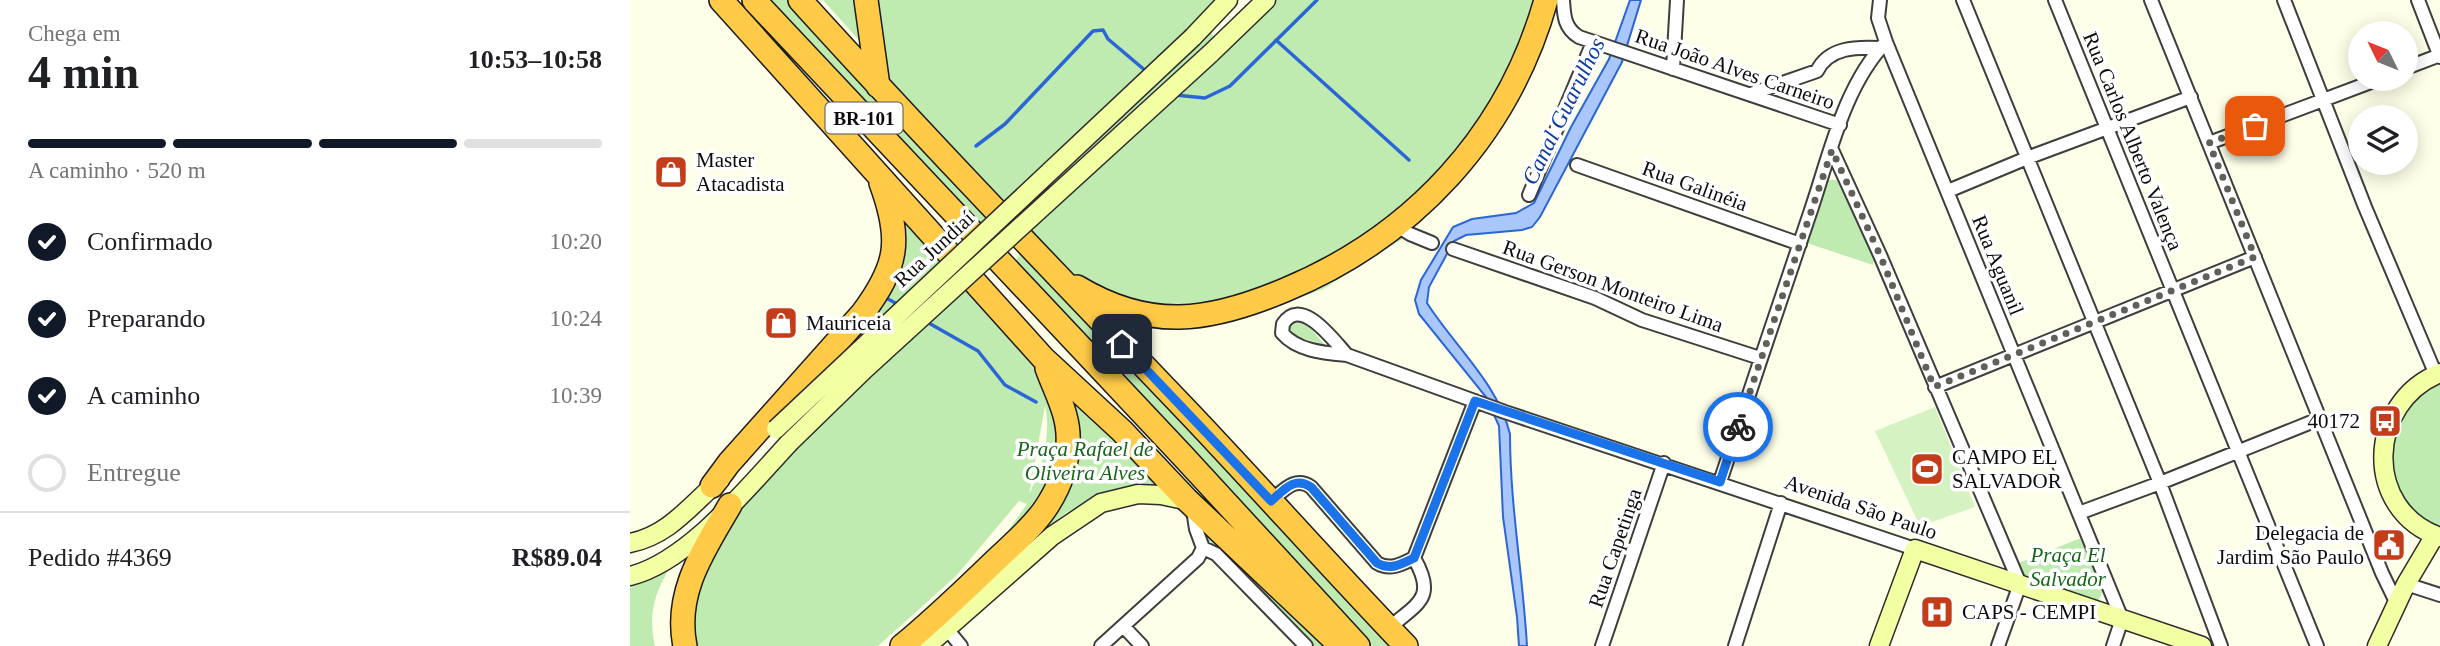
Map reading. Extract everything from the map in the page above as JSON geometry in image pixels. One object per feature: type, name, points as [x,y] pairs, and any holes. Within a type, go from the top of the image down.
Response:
[{"type":"highway","points":[[721,0],[1043,358],[1122,431],[1191,503],[1341,646]]},
{"type":"highway","name":"BR-101","points":[[754,0],[1164,435],[1358,646]]},
{"type":"highway","name":"BR-101","points":[[800,0],[1406,646]]},
{"type":"highway","points":[[866,0],[878,86]]},
{"type":"highway","points":[[1055,274],[1089,294],[1127,311],[1158,317],[1192,318],[1241,307],[1297,285],[1343,262],[1397,226],[1433,195],[1455,169],[1493,119],[1516,77],[1546,0]]},
{"type":"highway","points":[[712,486],[729,463],[880,291],[892,262],[895,244],[889,205],[876,170]]},
{"type":"highway","points":[[902,646],[1022,535],[1043,512],[1055,493],[1067,453],[1068,426],[1061,399],[1043,358]]},
{"type":"highway","points":[[685,646],[682,624],[685,593],[695,565],[730,505]]},
{"type":"main road","name":"Rua Jundiaí","points":[[630,543],[660,532],[691,509],[712,486],[1193,37],[1228,0]]},
{"type":"main road","name":"Rua Jundiaí","points":[[630,576],[647,572],[709,527],[789,443],[876,360],[1266,0]]},
{"type":"main road","points":[[2377,646],[2406,584],[2437,536],[2411,520],[2398,506],[2389,488],[2382,459],[2385,434],[2396,409],[2416,385],[2438,374]]},
{"type":"main road","points":[[928,646],[1052,536],[1101,503],[1138,495],[1161,495],[1191,503]]},
{"type":"main road","points":[[1879,646],[1915,549]]},
{"type":"main road","name":"Avenida São Paulo","points":[[1915,549],[2202,646]]},
{"type":"street","name":"Rua João Alves Carneiro","points":[[1563,0],[1564,18],[1569,30],[1579,37],[1840,125]]},
{"type":"street","points":[[1673,68],[1677,0]]},
{"type":"street","name":"Rua Aguanil","points":[[1880,0],[1878,18],[1883,45],[1948,191],[2122,619]]},
{"type":"street","points":[[1963,0],[2160,483],[2221,646]]},
{"type":"street","name":"Rua Carlos Alberto Valença","points":[[2055,0],[2317,646]]},
{"type":"street","points":[[2151,0],[2319,419],[2397,604]]},
{"type":"street","points":[[2284,0],[2365,206],[2438,374]]},
{"type":"street","points":[[2418,0],[2440,56],[2418,64]]},
{"type":"street","points":[[1529,195],[1593,42]]},
{"type":"street","points":[[1751,94],[1817,71],[1822,60],[1847,47],[1883,45]]},
{"type":"street","points":[[1720,482],[1840,125],[1851,97],[1883,45]]},
{"type":"street","points":[[2209,143],[2349,91]]},
{"type":"street","points":[[1948,191],[2027,158],[2191,97]]},
{"type":"street","points":[[1832,150],[1880,255],[2020,584],[1998,646]]},
{"type":"street","name":"Rua Galinéia","points":[[1577,164],[1800,244]]},
{"type":"street","points":[[1397,226],[1432,243]]},
{"type":"street","name":"Rua Gerson Monteiro Lima","points":[[1453,249],[1595,298],[1642,320],[1760,358]]},
{"type":"street","points":[[1934,387],[2255,257]]},
{"type":"street","name":"Avenida São Paulo","points":[[1347,355],[1309,317],[1298,313],[1291,315],[1283,324],[1282,333],[1293,343],[1347,355],[1505,412],[1915,549]]},
{"type":"street","points":[[1271,501],[1289,486],[1304,482],[1377,563],[1388,567],[1399,566],[1414,558],[1475,401]]},
{"type":"street","points":[[2079,513],[2319,419]]},
{"type":"street","name":"Rua Capetinga","points":[[1602,646],[1664,463]]},
{"type":"street","points":[[1191,503],[1203,548],[1216,554],[1306,646]]},
{"type":"street","points":[[1735,646],[1781,503]]},
{"type":"street","points":[[1101,646],[1192,565],[1203,548]]},
{"type":"street","points":[[1389,628],[1413,608],[1426,590],[1426,582],[1414,558]]},
{"type":"street","points":[[2406,584],[2440,595]]},
{"type":"street","points":[[2113,646],[2122,619]]},
{"type":"street","points":[[1123,626],[1142,646]]},
{"type":"street","points":[[947,629],[961,646]]},
{"type":"green space","points":[[768,0],[794,0],[994,215],[980,228]]},
{"type":"green space","points":[[823,0],[860,0],[865,47]]},
{"type":"green space","points":[[866,0],[1230,0],[1210,23],[1215,45],[1260,0],[1558,0],[1549,32],[1514,108],[1480,159],[1404,238],[1323,289],[1243,319],[1202,328],[1169,328],[1120,321],[1088,307],[878,86]]},
{"type":"green space","points":[[1829,180],[1836,180],[1843,186],[1874,258],[1873,265],[1804,242]]},
{"type":"green space","name":"Praça Rafael de Oliveira Alves","points":[[892,187],[1186,499],[1099,498],[1067,512],[924,622],[1010,528],[1027,504],[1019,501],[956,576],[878,646],[672,646],[670,626],[675,592],[693,558],[720,526],[793,454],[764,424],[885,288]],"holes":[[[1045,406],[1047,418],[1044,452],[1029,495]]]},
{"type":"green space","points":[[1024,249],[1398,646],[1372,646],[1015,261]]},
{"type":"green space","points":[[1295,319],[1305,322],[1325,345],[1292,335],[1288,330],[1289,324]]},
{"type":"green space","points":[[2440,384],[2440,531],[2429,526],[2397,493],[2389,449],[2400,417],[2419,396]]},
{"type":"green space","name":"CAMPO EL SALVADOR","points":[[1935,407],[1975,507],[1920,526],[1875,431]]},
{"type":"green space","points":[[1201,524],[1334,646],[1310,646],[1209,544]]},
{"type":"green space","name":"Praça El Salvador","points":[[2081,538],[2103,591],[2099,600],[2092,600],[2016,573],[2011,566]]},
{"type":"green space","points":[[680,552],[656,596],[652,619],[655,646],[630,646],[630,588],[648,579]]},
{"type":"water","points":[[1630,0],[1641,0],[1622,62],[1540,217],[1532,227],[1522,230],[1466,235],[1454,241],[1429,287],[1427,303],[1485,381],[1504,415],[1510,434],[1512,487],[1527,646],[1519,646],[1503,517],[1499,426],[1486,397],[1419,314],[1415,300],[1421,280],[1453,227],[1472,219],[1516,213],[1534,203],[1571,127],[1609,59]]},
{"type":"waterway","points":[[1175,95],[1205,98],[1230,86],[1317,0]]},
{"type":"waterway","points":[[976,146],[1005,124],[1093,31],[1103,30],[1108,39],[1147,72]]},
{"type":"waterway","points":[[1276,40],[1409,160]]},
{"type":"waterway","points":[[888,299],[899,305]]},
{"type":"waterway","points":[[927,322],[978,351],[1005,385],[1036,402]]},
{"type":"way so far","points":[[1738,427],[1832,150],[1880,255],[1934,387],[2255,257],[2209,143],[2255,126]]},
{"type":"place","name":"Master Atacadista","points":[[671,172]]},
{"type":"place","name":"Mauriceia","points":[[781,323]]},
{"type":"place","name":"40172","points":[[2385,421]]},
{"type":"place","name":"CAMPO EL SALVADOR","points":[[1927,469]]},
{"type":"place","name":"Delegacia de Jardim São Paulo","points":[[2389,545]]},
{"type":"place","name":"CAPS - CEMPI","points":[[1937,612]]},
{"type":"route","points":[[1122,344],[1271,501],[1289,486],[1304,482],[1377,563],[1388,567],[1399,566],[1414,558],[1475,401],[1720,482],[1738,427]]},
{"type":"water label","name":"Canal Guarulhos","points":[[1563,111]]}]
